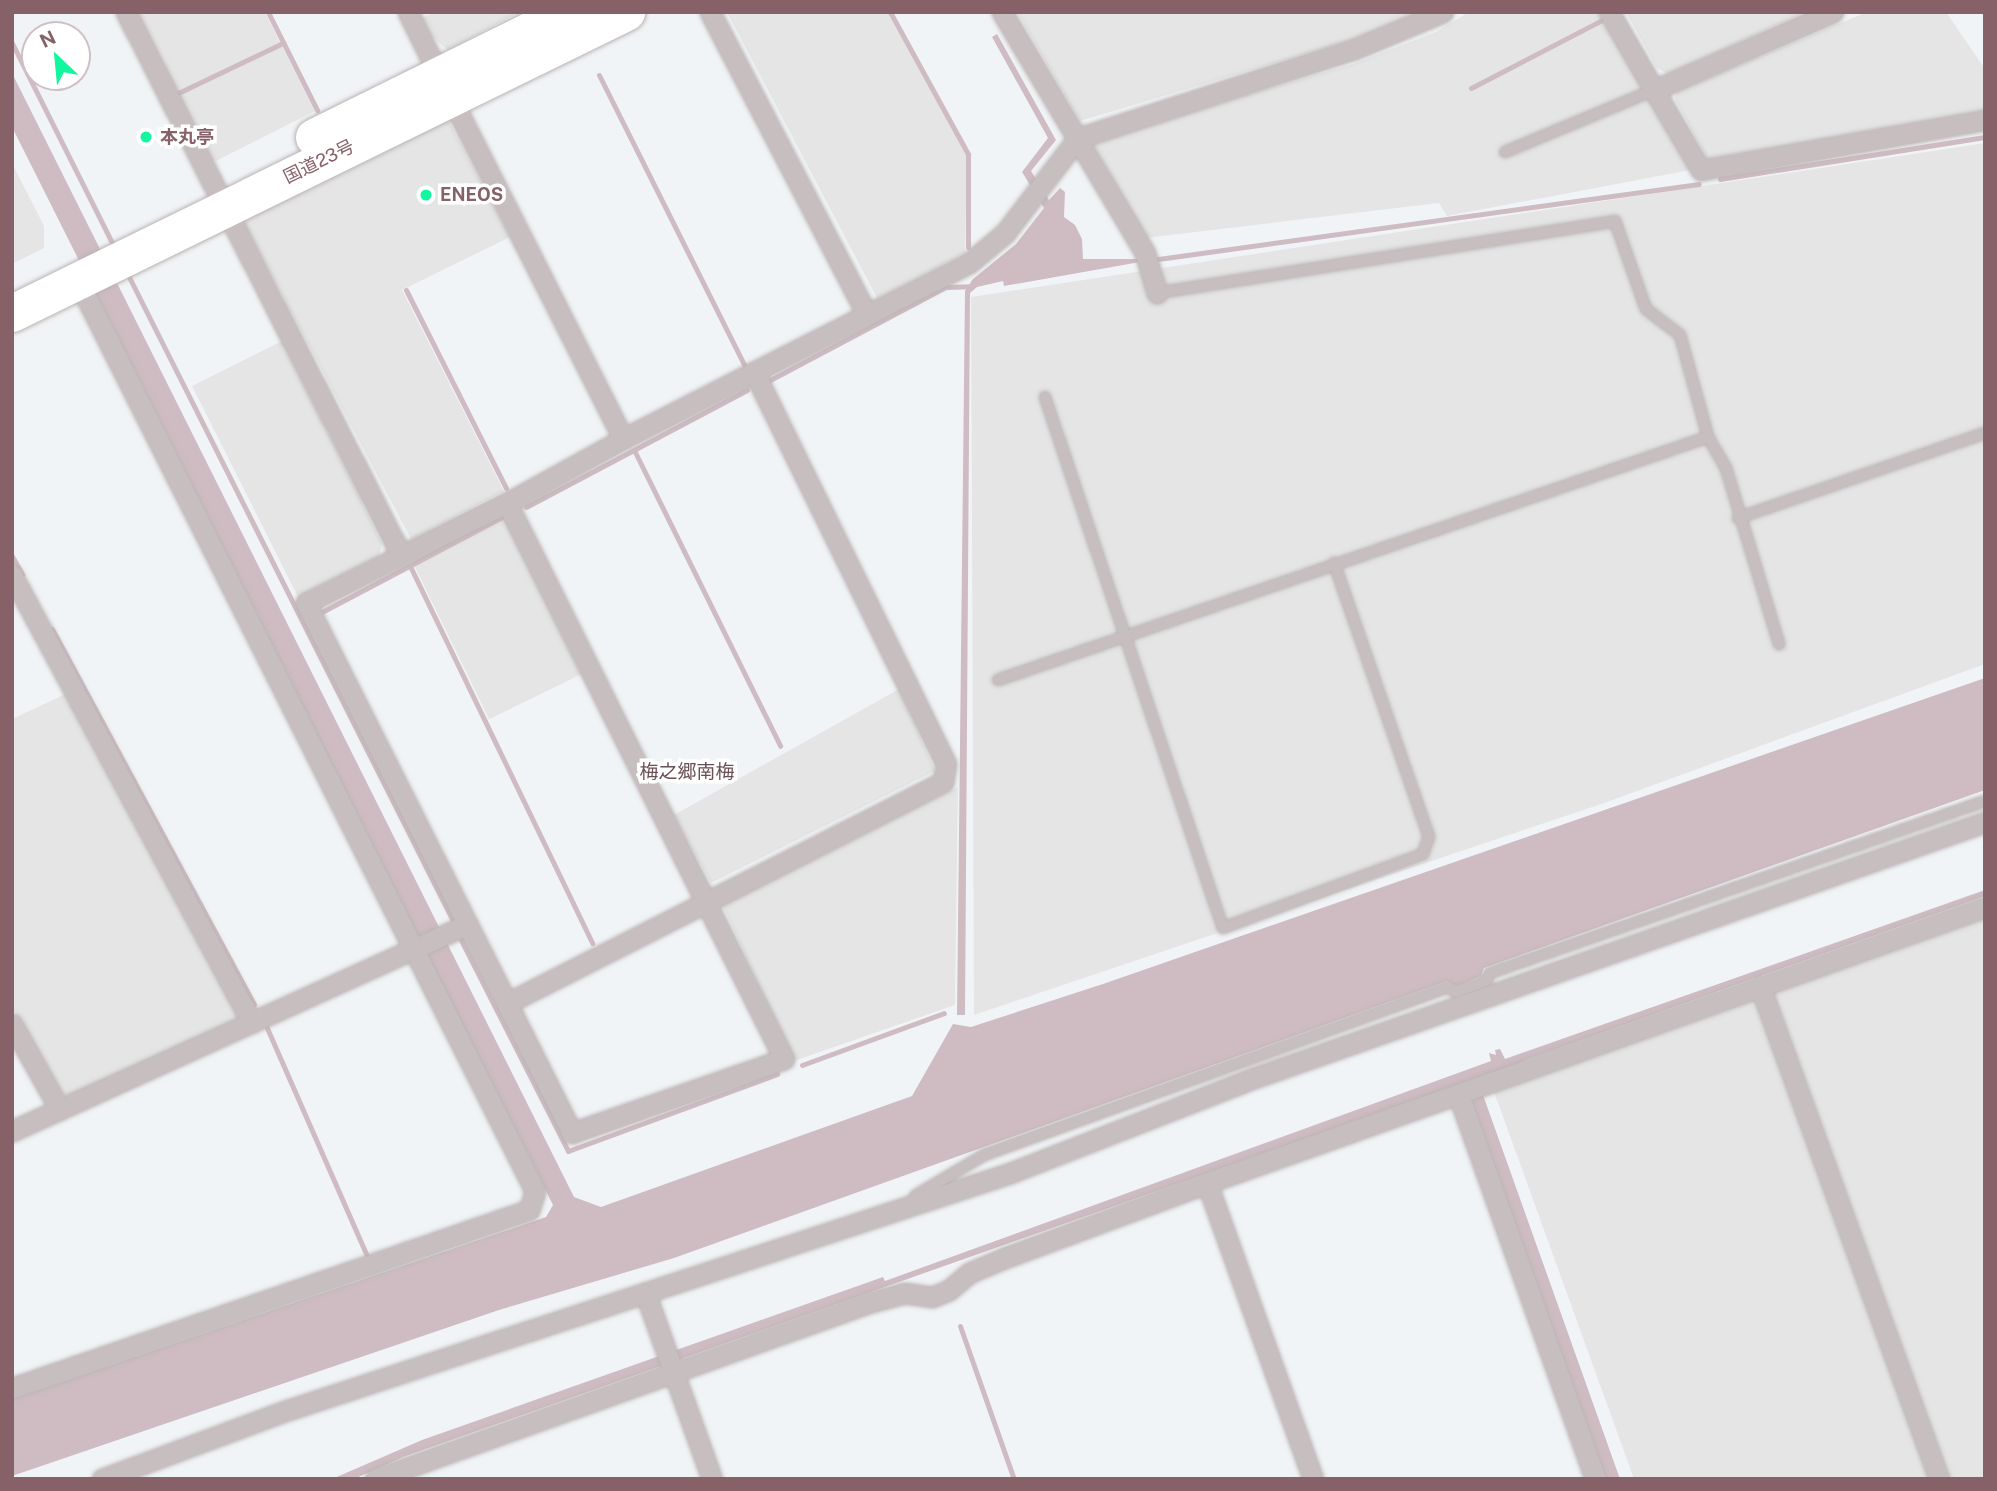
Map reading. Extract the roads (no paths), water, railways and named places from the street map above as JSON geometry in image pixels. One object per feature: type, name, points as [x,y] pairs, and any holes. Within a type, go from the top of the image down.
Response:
[{"type":"highway","name":"国道23号","points":[[12,313],[123,246],[444,86],[568,12]]},
{"type":"highway","name":"国道23号","points":[[444,86],[626,12]]},
{"type":"highway","name":"国道23号","points":[[12,288],[77,272]]},
{"type":"street","points":[[126,12],[401,555]]},
{"type":"street","points":[[408,12],[623,439]]},
{"type":"street","points":[[709,12],[867,315]]},
{"type":"street","points":[[507,503],[707,898],[784,1059],[572,1133],[507,1003],[458,929],[306,603],[507,503],[623,439],[969,263],[1005,233],[1078,138],[1354,49],[1443,12]]},
{"type":"street","points":[[1609,12],[1701,170],[1985,120]]},
{"type":"street","points":[[1654,90],[1833,12]]},
{"type":"street","points":[[1001,13],[1078,138],[1148,262],[1157,293]]},
{"type":"street","points":[[12,1388],[528,1210],[535,1191],[77,272]]},
{"type":"street","points":[[507,1003],[707,898],[943,782],[946,764],[754,372]]},
{"type":"street","points":[[12,575],[252,1023]]},
{"type":"street","points":[[102,1479],[288,1410],[877,1219],[1054,1157],[1280,1069],[1985,822]]},
{"type":"street","points":[[375,1479],[420,1459],[671,1364],[904,1293],[932,1297],[949,1290],[969,1273],[1007,1257],[1207,1183],[1985,907]]},
{"type":"street","points":[[12,1131],[458,929]]},
{"type":"street","points":[[1760,986],[1939,1479]]},
{"type":"street","points":[[12,1024],[60,1110]]},
{"type":"street","points":[[1458,1094],[1595,1479]]},
{"type":"street","points":[[1207,1183],[1313,1479]]},
{"type":"street","points":[[646,1295],[712,1479]]},
{"type":"lane","points":[[1505,152],[1654,90]]},
{"type":"lane","points":[[1157,293],[1615,220],[1646,309],[1680,335],[1708,437],[1726,468],[1738,518],[1779,644]]},
{"type":"lane","points":[[1045,397],[1223,928],[1423,854],[1429,838],[1334,563]]},
{"type":"lane","points":[[1738,518],[1985,433]]},
{"type":"lane","points":[[998,680],[1708,437]]},
{"type":"lane","points":[[877,1219],[984,1155],[1447,987],[1455,992],[1486,981],[1490,973],[1985,801]]},
{"type":"waterway","points":[[268,12],[317,110]]},
{"type":"waterway","points":[[890,12],[968,154],[968,247]]},
{"type":"waterway","points":[[1471,88],[1602,20]]},
{"type":"waterway","points":[[12,43],[114,247]]},
{"type":"waterway","points":[[176,94],[283,43]]},
{"type":"waterway","points":[[599,75],[745,366]]},
{"type":"waterway","points":[[1720,179],[1985,137]]},
{"type":"waterway","points":[[1151,260],[1699,184]]},
{"type":"waterway","points":[[126,271],[452,919]]},
{"type":"waterway","points":[[770,380],[946,287],[971,286]]},
{"type":"waterway","points":[[406,290],[506,488]]},
{"type":"waterway","points":[[526,507],[747,390]]},
{"type":"waterway","points":[[634,450],[780,746]]},
{"type":"waterway","points":[[318,614],[502,517]]},
{"type":"waterway","points":[[12,556],[22,574]]},
{"type":"waterway","points":[[410,566],[592,943]]},
{"type":"waterway","points":[[52,629],[254,1004]]},
{"type":"waterway","points":[[459,936],[568,1151],[777,1074]]},
{"type":"waterway","points":[[802,1065],[944,1013]]},
{"type":"waterway","points":[[267,1028],[366,1254]]},
{"type":"waterway","points":[[960,1326],[1014,1479]]},
{"type":"place","name":"本丸亭","points":[[146,137]]},
{"type":"place","name":"ENEOS","points":[[426,195]]},
{"type":"district","name":"梅之郷南梅","points":[[687,772]]}]
